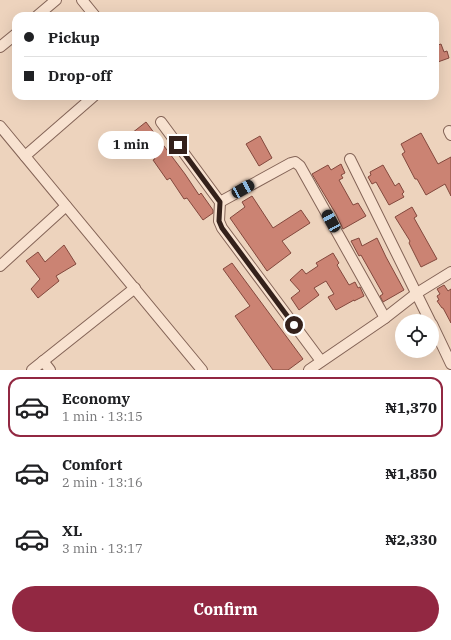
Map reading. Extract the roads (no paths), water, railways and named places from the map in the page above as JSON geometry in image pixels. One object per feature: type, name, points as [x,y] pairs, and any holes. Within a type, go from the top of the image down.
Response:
[{"type":"street","points":[[42,12],[56,0]]},
{"type":"street","points":[[82,0],[92,12]]},
{"type":"street","points":[[0,47],[12,37]]},
{"type":"street","points":[[25,156],[89,100]]},
{"type":"street","points":[[161,122],[220,202],[219,221],[222,228],[322,361]]},
{"type":"street","points":[[0,126],[202,370]]},
{"type":"street","points":[[350,158],[427,314]]},
{"type":"street","points":[[220,202],[291,163],[296,162],[300,166],[385,318]]},
{"type":"street","points":[[0,266],[66,206]]},
{"type":"street","points":[[310,370],[385,318],[417,293],[451,272]]},
{"type":"street","points":[[32,370],[135,288]]},
{"type":"street","points":[[439,339],[451,364]]},
{"type":"street","points":[[43,361],[50,370]]}]
